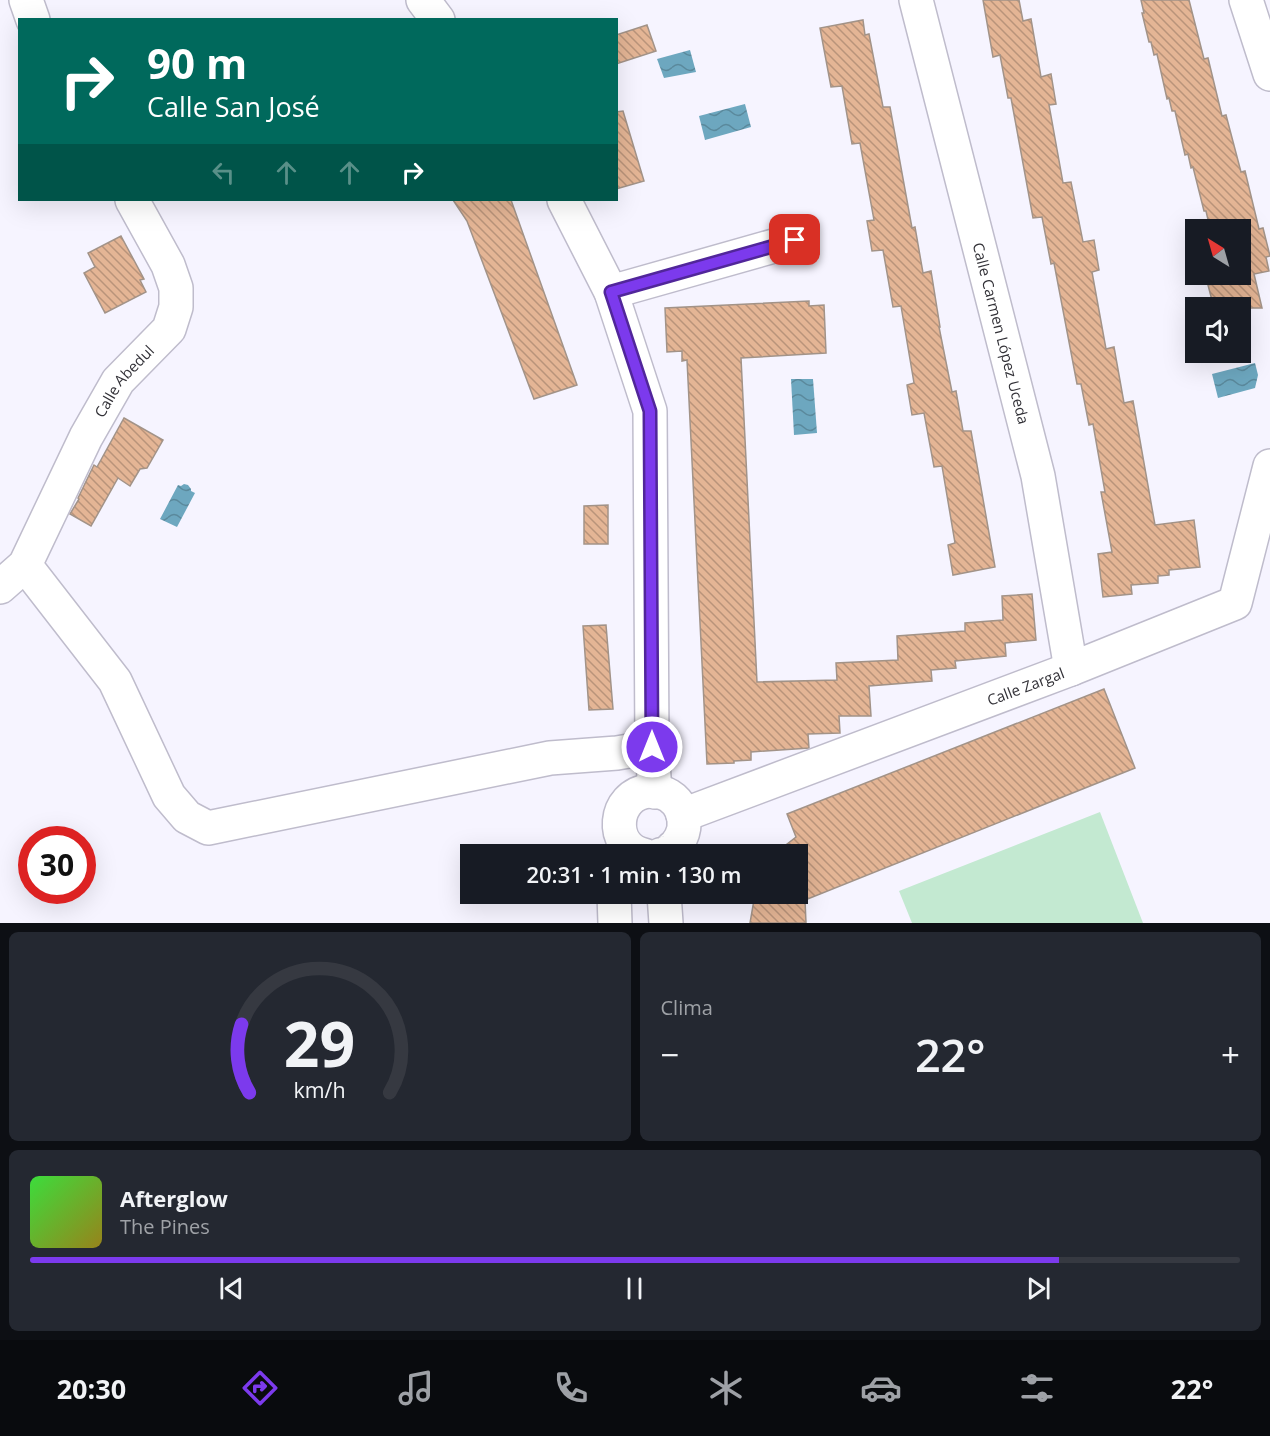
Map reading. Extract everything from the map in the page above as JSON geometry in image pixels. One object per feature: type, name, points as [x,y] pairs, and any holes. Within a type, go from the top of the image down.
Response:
[{"type":"street","points":[[26,0],[32,18]]},
{"type":"street","points":[[423,0],[436,18]]},
{"type":"street","name":"Calle Carmen López Uceda","points":[[916,0],[1038,476],[1071,669]]},
{"type":"street","points":[[1246,0],[1270,74]]},
{"type":"street","name":"Calle Abedul","points":[[26,565],[86,437],[118,381],[170,329],[176,307],[176,288],[168,265],[133,201]]},
{"type":"street","points":[[565,201],[611,292],[650,411],[652,747],[655,792]]},
{"type":"street","points":[[611,292],[795,240]]},
{"type":"street","name":"Calle Zargal","points":[[682,815],[1071,669],[1235,603],[1270,466]]},
{"type":"street","points":[[0,587],[26,565],[115,681],[169,796],[187,817],[208,828],[550,758],[617,753],[652,747]]},
{"type":"street","points":[[627,844],[619,826],[622,809],[632,797],[648,791],[666,793],[679,805],[685,822],[681,839],[676,844]]},
{"type":"street","points":[[614,904],[615,923]]},
{"type":"street","points":[[665,904],[666,923]]},
{"type":"green space","points":[[1100,812],[1143,923],[912,923],[899,891]]},
{"type":"water","points":[[690,50],[696,72],[664,78],[657,59]]},
{"type":"water","points":[[745,104],[751,127],[705,140],[699,116]]},
{"type":"water","points":[[1255,363],[1258,375],[1255,388],[1218,398],[1212,374]]},
{"type":"water","points":[[791,379],[813,379],[817,433],[794,435]]},
{"type":"water","points":[[184,484],[195,493],[177,527],[160,519],[178,485]]},
{"type":"building","points":[[983,0],[1019,0],[1023,21],[1031,19],[1041,77],[1051,74],[1056,104],[1049,105],[1063,183],[1071,182],[1083,242],[1094,240],[1099,270],[1092,272],[1106,349],[1114,347],[1124,403],[1133,401],[1155,525],[1194,520],[1200,567],[1169,570],[1169,575],[1158,576],[1158,583],[1131,585],[1132,594],[1103,597],[1098,554],[1112,552],[1101,492],[1105,492],[1093,424],[1089,425],[1081,384],[1077,384],[1054,263],[1051,264],[1042,217],[1033,218],[1011,98],[1008,98],[1000,55],[993,57]]},
{"type":"building","points":[[1141,0],[1189,0],[1204,59],[1208,58],[1222,116],[1226,115],[1241,172],[1245,171],[1259,229],[1263,228],[1270,256],[1266,257],[1269,271],[1254,274],[1262,308],[1251,308],[1251,297],[1211,297],[1208,285],[1251,285],[1251,219],[1208,219],[1193,167],[1191,168],[1188,154],[1185,155],[1175,111],[1172,111],[1169,98],[1167,99],[1157,54],[1154,55],[1151,42],[1149,42],[1142,13],[1144,13]]},
{"type":"building","points":[[863,20],[865,35],[869,34],[883,107],[890,107],[912,228],[915,227],[923,273],[931,271],[952,392],[956,391],[963,431],[971,431],[995,567],[953,575],[948,545],[955,543],[942,466],[934,467],[924,413],[912,415],[907,385],[914,383],[901,306],[893,307],[883,250],[872,251],[867,221],[874,220],[860,143],[852,144],[842,86],[831,87],[820,28]]},
{"type":"building","points":[[647,25],[656,51],[618,63],[618,34]]},
{"type":"building","points":[[623,111],[644,181],[618,188],[618,112]]},
{"type":"building","points":[[454,201],[511,201],[577,385],[534,399],[467,221]]},
{"type":"building","points":[[121,236],[144,279],[140,280],[146,292],[105,313],[84,273],[95,267],[88,253]]},
{"type":"building","points":[[809,301],[809,306],[824,305],[826,353],[741,358],[757,682],[837,680],[836,663],[898,660],[897,636],[965,631],[965,623],[1003,620],[1002,596],[1032,594],[1036,640],[1005,643],[1006,656],[955,661],[956,668],[931,670],[932,681],[869,686],[871,716],[839,716],[840,733],[808,734],[809,748],[751,752],[751,760],[707,764],[687,360],[682,361],[682,351],[667,352],[665,308]]},
{"type":"building","points":[[124,418],[163,440],[147,468],[140,469],[130,486],[118,478],[91,526],[70,514],[94,465],[97,467]]},
{"type":"building","points":[[608,505],[608,544],[584,544],[584,506]]},
{"type":"building","points":[[606,625],[613,709],[589,710],[583,626]]},
{"type":"building","points":[[1104,689],[1135,768],[808,899],[808,844],[787,844],[796,837],[787,814]]},
{"type":"building","points":[[753,904],[805,904],[806,923],[750,923]]},
{"type":"route","points":[[652,747],[650,411],[611,292],[795,240]]}]
